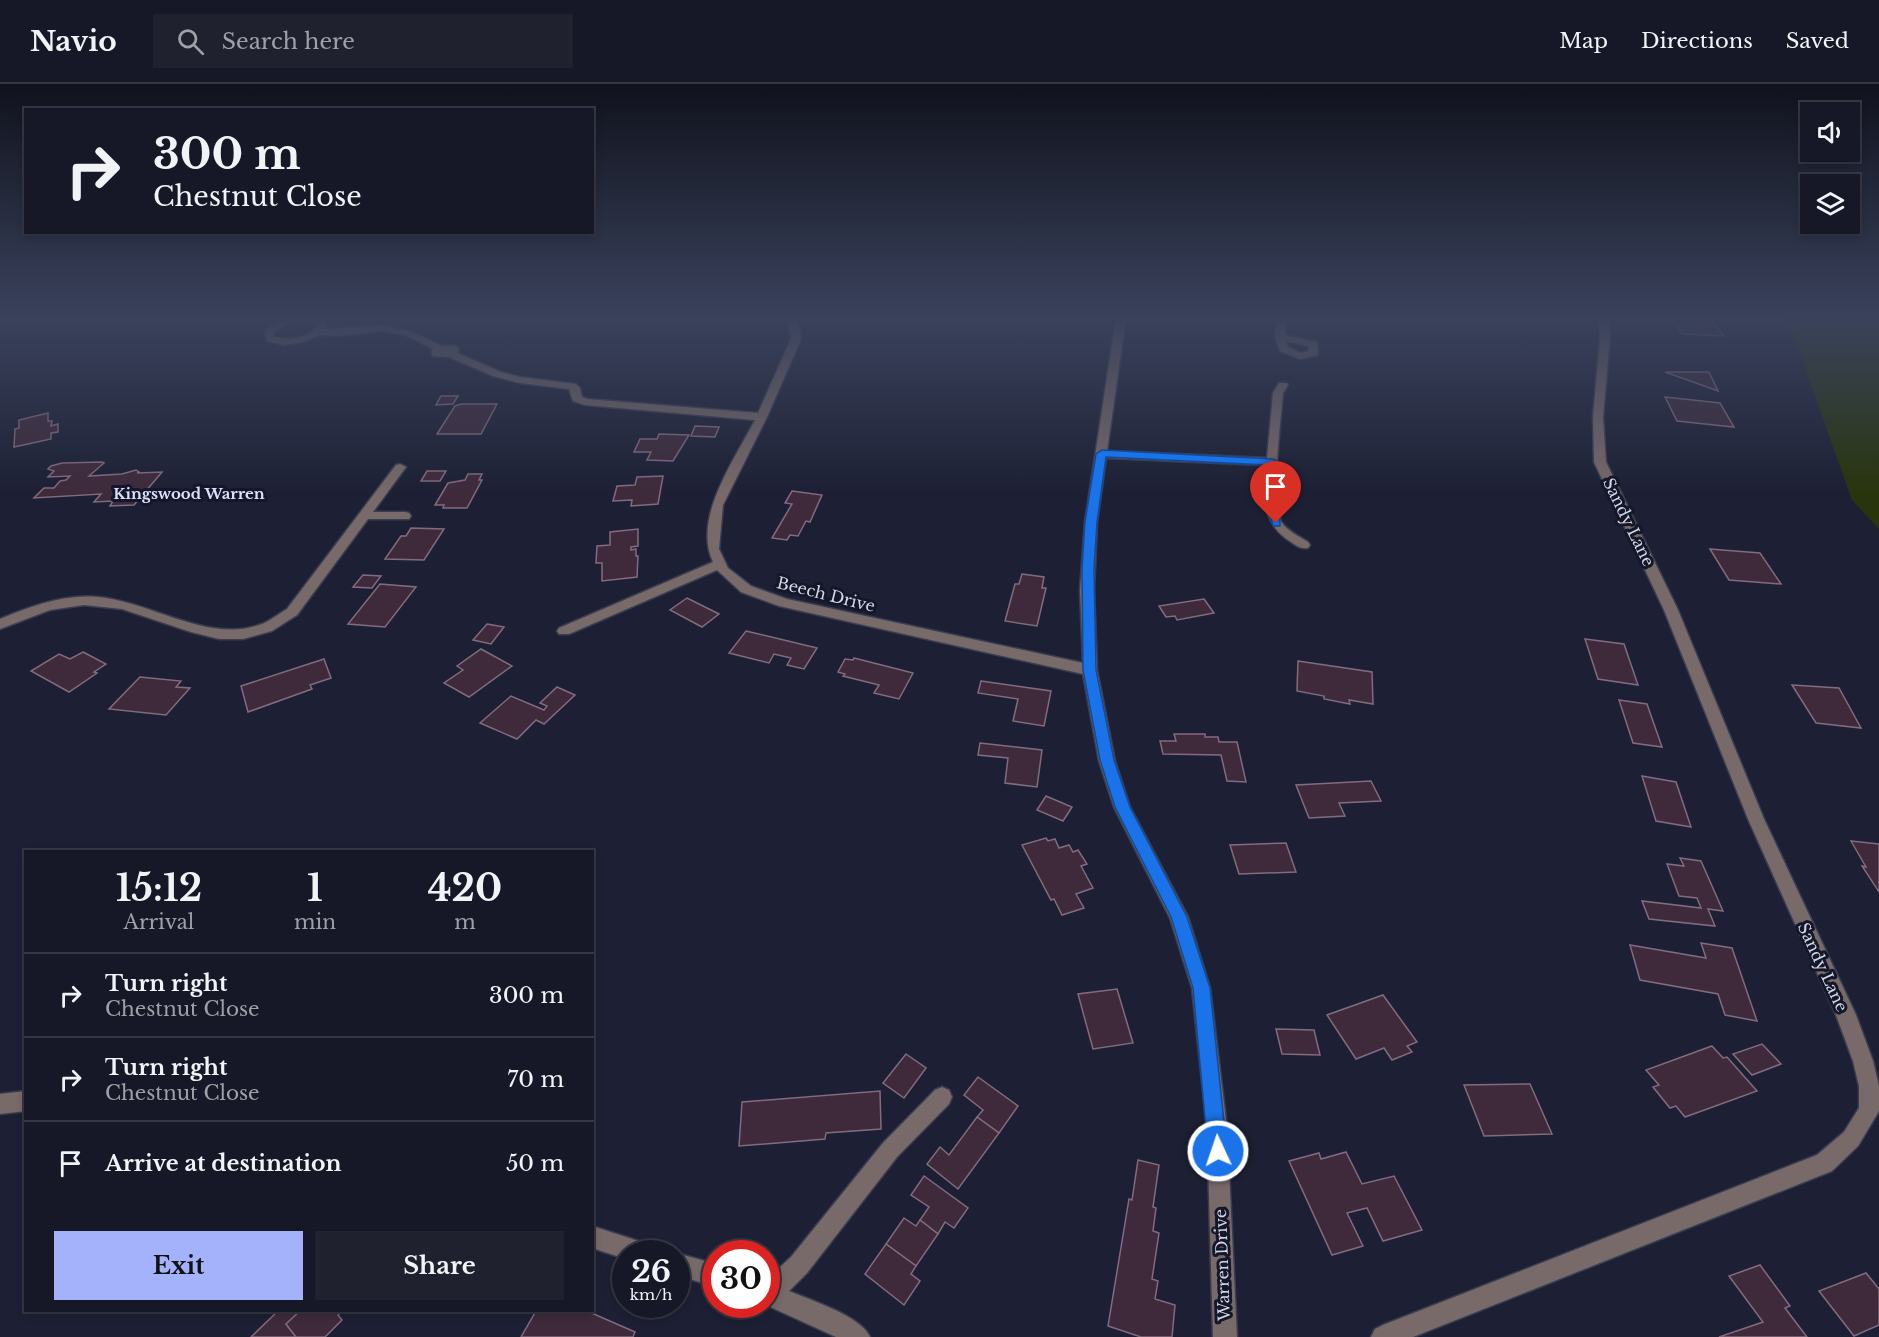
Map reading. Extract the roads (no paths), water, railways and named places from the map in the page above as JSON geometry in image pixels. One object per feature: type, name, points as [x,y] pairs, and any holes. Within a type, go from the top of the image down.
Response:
[{"type":"street","points":[[506,376],[572,386],[575,388],[577,399],[585,402],[762,417]]},
{"type":"street","points":[[564,631],[720,564],[713,549],[717,505],[762,417],[780,376]]},
{"type":"street","name":"Warren Drive","points":[[1113,376],[1091,522],[1088,568],[1090,670],[1107,760],[1122,807],[1179,917],[1202,988],[1217,1128],[1225,1337]]},
{"type":"street","name":"Sandy Lane","points":[[1383,1337],[1824,1163],[1851,1139],[1869,1110],[1869,1086],[1863,1061],[1846,1015],[1756,819],[1671,610],[1600,462],[1598,417],[1602,376]]},
{"type":"street","points":[[1283,385],[1278,393],[1273,462],[1274,518],[1281,528],[1305,545]]},
{"type":"street","points":[[1102,454],[1273,462]]},
{"type":"street","points":[[0,624],[40,607],[66,601],[98,601],[118,604],[211,634],[234,636],[255,633],[278,623],[292,612],[400,467]]},
{"type":"street","points":[[365,515],[405,516]]},
{"type":"street","name":"Beech Drive","points":[[720,564],[723,570],[747,589],[784,603],[1090,670]]},
{"type":"street","points":[[780,1283],[799,1265],[890,1150],[942,1097]]},
{"type":"street","points":[[0,1104],[24,1101]]},
{"type":"street","points":[[594,1238],[612,1243]]},
{"type":"street","points":[[780,1299],[831,1321],[858,1337]]},
{"type":"district","name":"Kingswood Warren","points":[[189,494]]}]
